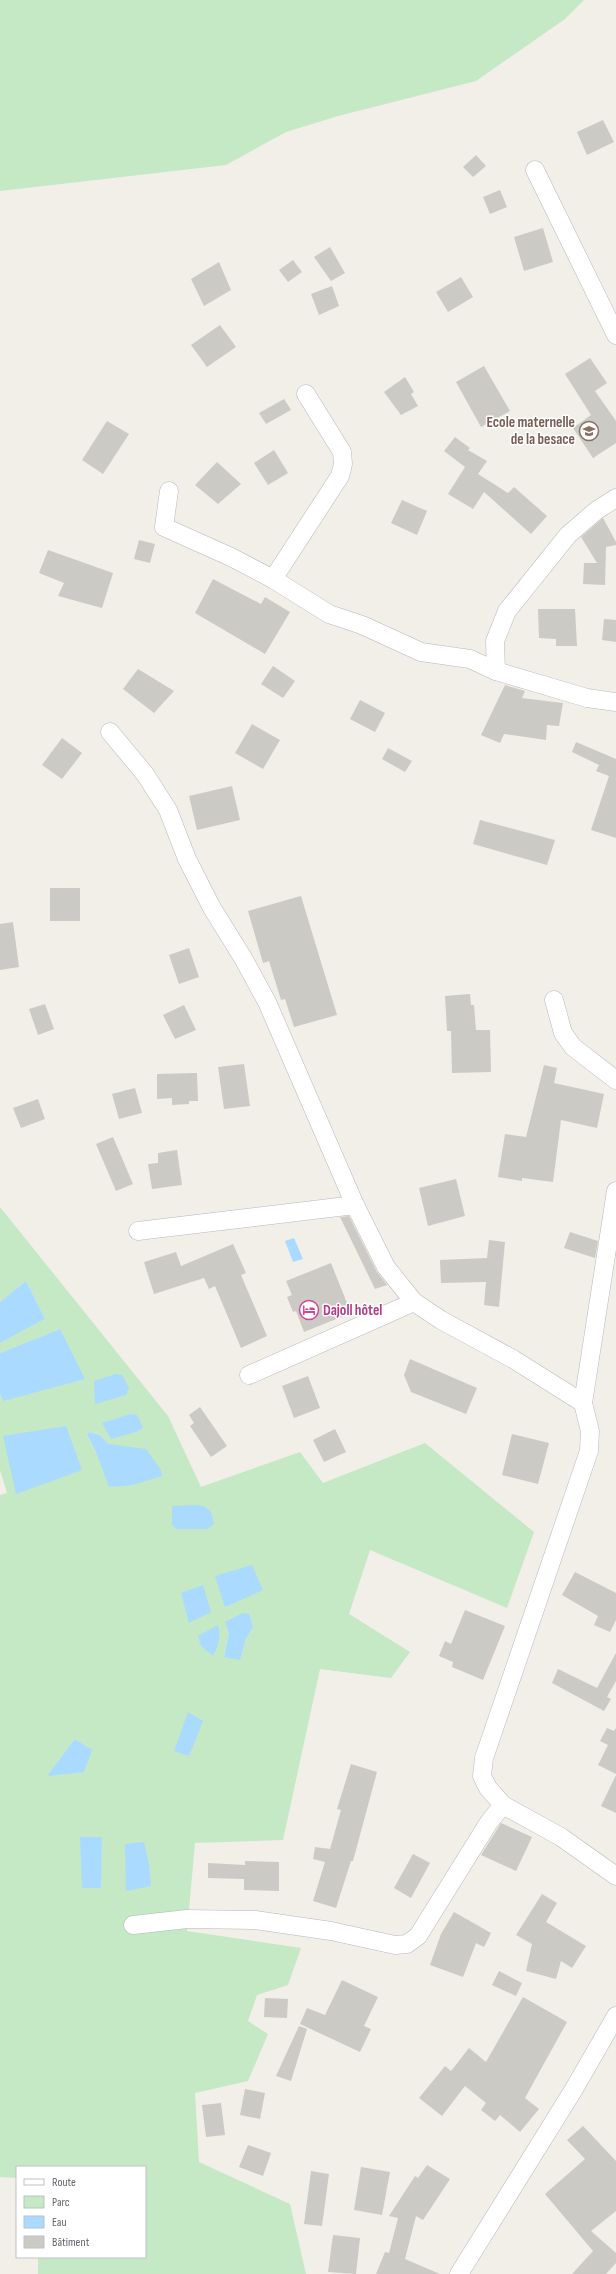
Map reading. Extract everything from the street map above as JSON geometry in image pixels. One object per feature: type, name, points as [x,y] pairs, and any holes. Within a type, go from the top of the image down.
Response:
[{"type":"street","points":[[535,170],[616,335]]},
{"type":"street","points":[[273,579],[340,476],[343,464],[342,452],[306,394]]},
{"type":"street","points":[[169,491],[164,528],[231,557],[273,579],[329,614],[362,626],[420,652],[470,659],[496,671],[587,698],[616,702]]},
{"type":"street","points":[[496,671],[495,641],[507,611],[568,535],[597,510],[616,498]]},
{"type":"street","points":[[110,732],[145,774],[168,810],[187,859],[212,908],[243,958],[267,1002],[355,1205],[386,1267],[414,1302],[440,1320],[513,1359],[582,1403]]},
{"type":"street","points":[[554,1000],[563,1033],[574,1047],[616,1080]]},
{"type":"street","points":[[616,1191],[582,1403],[590,1431],[589,1451],[484,1758],[482,1776],[488,1788],[503,1805],[561,1837],[616,1876]]},
{"type":"street","points":[[138,1231],[355,1205]]},
{"type":"street","points":[[249,1375],[414,1302]]},
{"type":"street","points":[[133,1925],[187,1918],[255,1920],[331,1930],[395,1945],[407,1944],[418,1936],[489,1822],[503,1805]]},
{"type":"street","points":[[458,2274],[574,2089],[616,2016]]},
{"type":"green space","points":[[0,0],[584,0],[565,19],[476,81],[338,116],[286,132],[226,165],[0,191]]},
{"type":"green space","points":[[0,1207],[168,1416],[201,1487],[300,1452],[323,1483],[425,1443],[534,1532],[507,1608],[370,1550],[349,1614],[410,1652],[391,1678],[320,1669],[283,1840],[195,1843],[187,1931],[301,1948],[288,1985],[257,1995],[248,2021],[268,2034],[248,2081],[195,2093],[199,2162],[290,2204],[306,2274],[38,2274],[38,2258],[146,2258],[146,2166],[16,2166],[16,2178],[0,2177],[0,1495],[7,1493],[0,1470],[0,1393],[3,1401],[60,1329],[0,1353],[0,1343],[45,1319],[26,1281],[0,1302]],"holes":[[[89,1432],[100,1435],[108,1444],[96,1452],[87,1436]],[[253,1627],[246,1639],[240,1659],[224,1657],[229,1633]],[[75,1739],[91,1750],[48,1776],[48,1775]],[[80,1837],[102,1838],[100,1888]],[[149,1864],[126,1891],[126,1872]]]},
{"type":"water","points":[[294,1238],[303,1259],[293,1262],[285,1241]]},
{"type":"water","points":[[26,1281],[45,1319],[0,1343],[0,1302]]},
{"type":"water","points":[[60,1329],[85,1379],[3,1401],[0,1393],[0,1353]]},
{"type":"water","points":[[116,1374],[122,1375],[129,1388],[126,1395],[95,1404],[94,1381]]},
{"type":"water","points":[[130,1414],[137,1415],[143,1428],[136,1432],[111,1439],[102,1423]]},
{"type":"water","points":[[66,1426],[82,1470],[16,1494],[3,1436]]},
{"type":"water","points":[[89,1432],[100,1435],[108,1444],[146,1449],[161,1470],[162,1476],[133,1485],[109,1487],[96,1452],[87,1435]]},
{"type":"water","points":[[172,1506],[204,1506],[211,1512],[214,1524],[207,1529],[176,1529],[172,1525]]},
{"type":"water","points":[[252,1565],[263,1590],[225,1607],[215,1576]]},
{"type":"water","points":[[203,1585],[211,1612],[189,1623],[181,1593]]},
{"type":"water","points":[[243,1613],[249,1614],[253,1627],[246,1639],[240,1660],[224,1657],[229,1633],[225,1622]]},
{"type":"water","points":[[218,1625],[219,1641],[213,1656],[201,1646],[198,1636]]},
{"type":"water","points":[[188,1712],[203,1721],[189,1756],[174,1751]]},
{"type":"water","points":[[75,1739],[92,1750],[84,1772],[47,1776]]},
{"type":"water","points":[[80,1837],[102,1837],[101,1888],[82,1888]]},
{"type":"water","points":[[144,1842],[149,1864],[151,1886],[126,1891],[125,1844]]},
{"type":"building","points":[[603,120],[614,142],[587,155],[577,132]]},
{"type":"building","points":[[476,155],[486,166],[473,177],[463,167]]},
{"type":"building","points":[[500,190],[507,207],[490,214],[483,197]]},
{"type":"building","points":[[543,228],[553,262],[524,271],[514,237]]},
{"type":"building","points":[[330,247],[345,273],[331,281],[314,257]]},
{"type":"building","points":[[293,260],[302,272],[288,282],[279,270]]},
{"type":"building","points":[[219,262],[231,290],[204,306],[191,279]]},
{"type":"building","points":[[461,277],[473,297],[448,312],[436,292]]},
{"type":"building","points":[[332,286],[339,306],[319,315],[311,294]]},
{"type":"building","points":[[220,325],[236,347],[207,367],[191,345]]},
{"type":"building","points":[[590,358],[607,383],[595,391],[616,421],[616,443],[593,458],[573,428],[591,415],[565,374]]},
{"type":"building","points":[[484,366],[510,411],[481,427],[456,382]]},
{"type":"building","points":[[405,377],[414,392],[411,394],[418,406],[401,415],[384,392]]},
{"type":"building","points":[[284,399],[291,410],[266,424],[259,413]]},
{"type":"building","points":[[107,421],[129,434],[103,474],[82,460]]},
{"type":"building","points":[[455,437],[470,448],[468,450],[487,461],[478,474],[508,493],[514,487],[547,516],[531,534],[484,492],[473,509],[448,494],[465,467],[444,451]]},
{"type":"building","points":[[274,450],[288,473],[268,485],[254,463]]},
{"type":"building","points":[[217,462],[241,484],[218,504],[195,485]]},
{"type":"building","points":[[402,500],[427,511],[417,535],[391,523]]},
{"type":"building","points":[[603,518],[616,542],[616,545],[606,547],[605,585],[583,584],[584,563],[597,563],[581,537]]},
{"type":"building","points":[[139,540],[155,544],[150,563],[134,559]]},
{"type":"building","points":[[48,550],[113,573],[102,608],[58,596],[64,583],[39,573]]},
{"type":"building","points":[[213,579],[261,604],[265,597],[290,612],[265,654],[195,613]]},
{"type":"building","points":[[538,609],[575,609],[577,646],[556,646],[556,639],[539,638]]},
{"type":"building","points":[[604,619],[616,620],[616,642],[602,640]]},
{"type":"building","points":[[273,666],[295,681],[283,698],[261,684]]},
{"type":"building","points":[[138,669],[174,691],[154,713],[123,689]]},
{"type":"building","points":[[505,685],[525,691],[522,698],[563,703],[559,726],[547,725],[546,740],[504,734],[500,743],[481,735]]},
{"type":"building","points":[[360,700],[385,713],[375,732],[350,719]]},
{"type":"building","points":[[252,724],[280,740],[263,769],[235,753]]},
{"type":"building","points":[[62,738],[82,753],[62,779],[42,765]]},
{"type":"building","points":[[576,742],[616,759],[616,838],[591,830],[609,776],[596,771],[599,765],[572,752]]},
{"type":"building","points":[[388,748],[412,761],[405,772],[382,759]]},
{"type":"building","points":[[232,786],[240,820],[197,830],[189,796]]},
{"type":"building","points":[[480,820],[555,840],[547,865],[473,844]]},
{"type":"building","points":[[50,888],[80,888],[80,921],[50,921]]},
{"type":"building","points":[[301,896],[337,1015],[294,1027],[285,999],[281,1000],[269,961],[263,963],[248,911]]},
{"type":"building","points":[[13,922],[19,967],[0,970],[0,924]]},
{"type":"building","points":[[189,948],[199,977],[179,984],[169,955]]},
{"type":"building","points":[[470,994],[471,1005],[474,1005],[476,1030],[490,1030],[491,1072],[452,1073],[451,1031],[447,1031],[445,996]]},
{"type":"building","points":[[45,1004],[54,1029],[38,1035],[29,1009]]},
{"type":"building","points":[[184,1005],[196,1030],[175,1039],[163,1015]]},
{"type":"building","points":[[244,1064],[250,1106],[224,1109],[218,1067]]},
{"type":"building","points":[[544,1065],[557,1068],[554,1083],[604,1094],[597,1128],[561,1120],[553,1182],[522,1178],[522,1181],[498,1177],[505,1134],[526,1137]]},
{"type":"building","points":[[197,1073],[198,1101],[189,1101],[189,1104],[172,1105],[172,1098],[157,1099],[157,1074]]},
{"type":"building","points":[[135,1088],[142,1113],[119,1119],[112,1094]]},
{"type":"building","points":[[38,1099],[45,1119],[21,1128],[13,1108]]},
{"type":"building","points":[[113,1137],[133,1184],[116,1191],[96,1144]]},
{"type":"building","points":[[177,1150],[182,1185],[152,1189],[148,1164],[158,1163],[158,1153]]},
{"type":"building","points":[[456,1179],[465,1216],[428,1226],[419,1188]]},
{"type":"building","points":[[349,1216],[377,1272],[387,1285],[375,1289],[340,1217]]},
{"type":"building","points":[[570,1232],[598,1241],[595,1258],[564,1248]]},
{"type":"building","points":[[489,1240],[505,1242],[499,1307],[484,1305],[486,1282],[441,1283],[440,1260],[487,1258]]},
{"type":"building","points":[[233,1244],[246,1273],[241,1275],[267,1336],[241,1348],[215,1286],[209,1289],[204,1278],[154,1294],[144,1262],[176,1252],[181,1266]]},
{"type":"building","points":[[331,1263],[351,1313],[304,1332],[296,1311],[293,1312],[287,1297],[292,1295],[286,1281]]},
{"type":"building","points":[[410,1359],[477,1388],[466,1414],[411,1392],[404,1375]]},
{"type":"building","points":[[308,1376],[320,1408],[294,1418],[282,1386]]},
{"type":"building","points":[[200,1407],[227,1446],[211,1457],[190,1426],[194,1423],[189,1415]]},
{"type":"building","points":[[335,1429],[346,1452],[324,1462],[313,1440]]},
{"type":"building","points":[[512,1434],[549,1443],[538,1484],[502,1475]]},
{"type":"building","points":[[575,1572],[616,1593],[616,1620],[610,1632],[594,1625],[598,1616],[562,1595]]},
{"type":"building","points":[[465,1610],[505,1626],[483,1680],[452,1667],[453,1662],[439,1656],[445,1641],[451,1644]]},
{"type":"building","points":[[616,1653],[616,1681],[607,1697],[611,1699],[604,1711],[552,1683],[558,1669],[597,1688]]},
{"type":"building","points":[[607,1728],[614,1731],[616,1728],[616,1774],[598,1765],[608,1745],[600,1741]]},
{"type":"building","points":[[351,1764],[377,1772],[353,1861],[351,1861],[336,1908],[313,1901],[325,1862],[313,1859],[315,1847],[330,1849],[341,1810],[337,1809]]},
{"type":"building","points":[[616,1775],[616,1813],[601,1806]]},
{"type":"building","points":[[501,1823],[532,1837],[516,1871],[481,1855]]},
{"type":"building","points":[[413,1854],[430,1863],[411,1898],[394,1888]]},
{"type":"building","points":[[245,1861],[279,1862],[279,1891],[244,1890],[244,1879],[208,1878],[208,1863],[245,1865]]},
{"type":"building","points":[[542,1894],[557,1903],[546,1922],[586,1946],[572,1968],[561,1961],[556,1979],[526,1971],[532,1944],[516,1935]]},
{"type":"building","points":[[454,1912],[491,1933],[484,1947],[476,1943],[463,1977],[430,1965],[441,1934]]},
{"type":"building","points":[[499,1971],[522,1983],[516,1996],[492,1985]]},
{"type":"building","points":[[342,1980],[378,1997],[364,2026],[371,2029],[360,2052],[300,2024],[307,2008],[325,2015]]},
{"type":"building","points":[[523,1997],[567,2022],[525,2098],[539,2109],[520,2132],[500,2115],[495,2121],[481,2110],[486,2103],[465,2086],[442,2116],[419,2098],[445,2066],[451,2071],[469,2048],[486,2062]]},
{"type":"building","points":[[265,1998],[288,1999],[287,2018],[264,2017]]},
{"type":"building","points":[[299,2026],[307,2029],[291,2081],[276,2076]]},
{"type":"building","points":[[245,2089],[265,2093],[260,2119],[240,2115]]},
{"type":"building","points":[[221,2103],[225,2135],[206,2137],[202,2105]]},
{"type":"building","points":[[583,2126],[616,2161],[616,2211],[591,2231],[616,2253],[616,2263],[606,2274],[572,2274],[593,2251],[545,2194],[585,2159],[567,2140]]},
{"type":"building","points":[[248,2145],[271,2153],[263,2176],[239,2167]]},
{"type":"building","points":[[427,2165],[450,2179],[423,2220],[416,2216],[405,2259],[440,2274],[376,2274],[385,2252],[389,2253],[398,2218],[389,2216],[415,2176],[418,2178]]},
{"type":"building","points":[[361,2167],[390,2172],[382,2215],[354,2210]]},
{"type":"building","points":[[311,2171],[329,2174],[322,2226],[304,2224]]},
{"type":"building","points":[[333,2235],[360,2238],[356,2274],[328,2272]]},
{"type":"place","name":"Ecole maternelle de la besace","points":[[589,431]]},
{"type":"place","name":"Dajoll hôtel","points":[[309,1310]]}]
